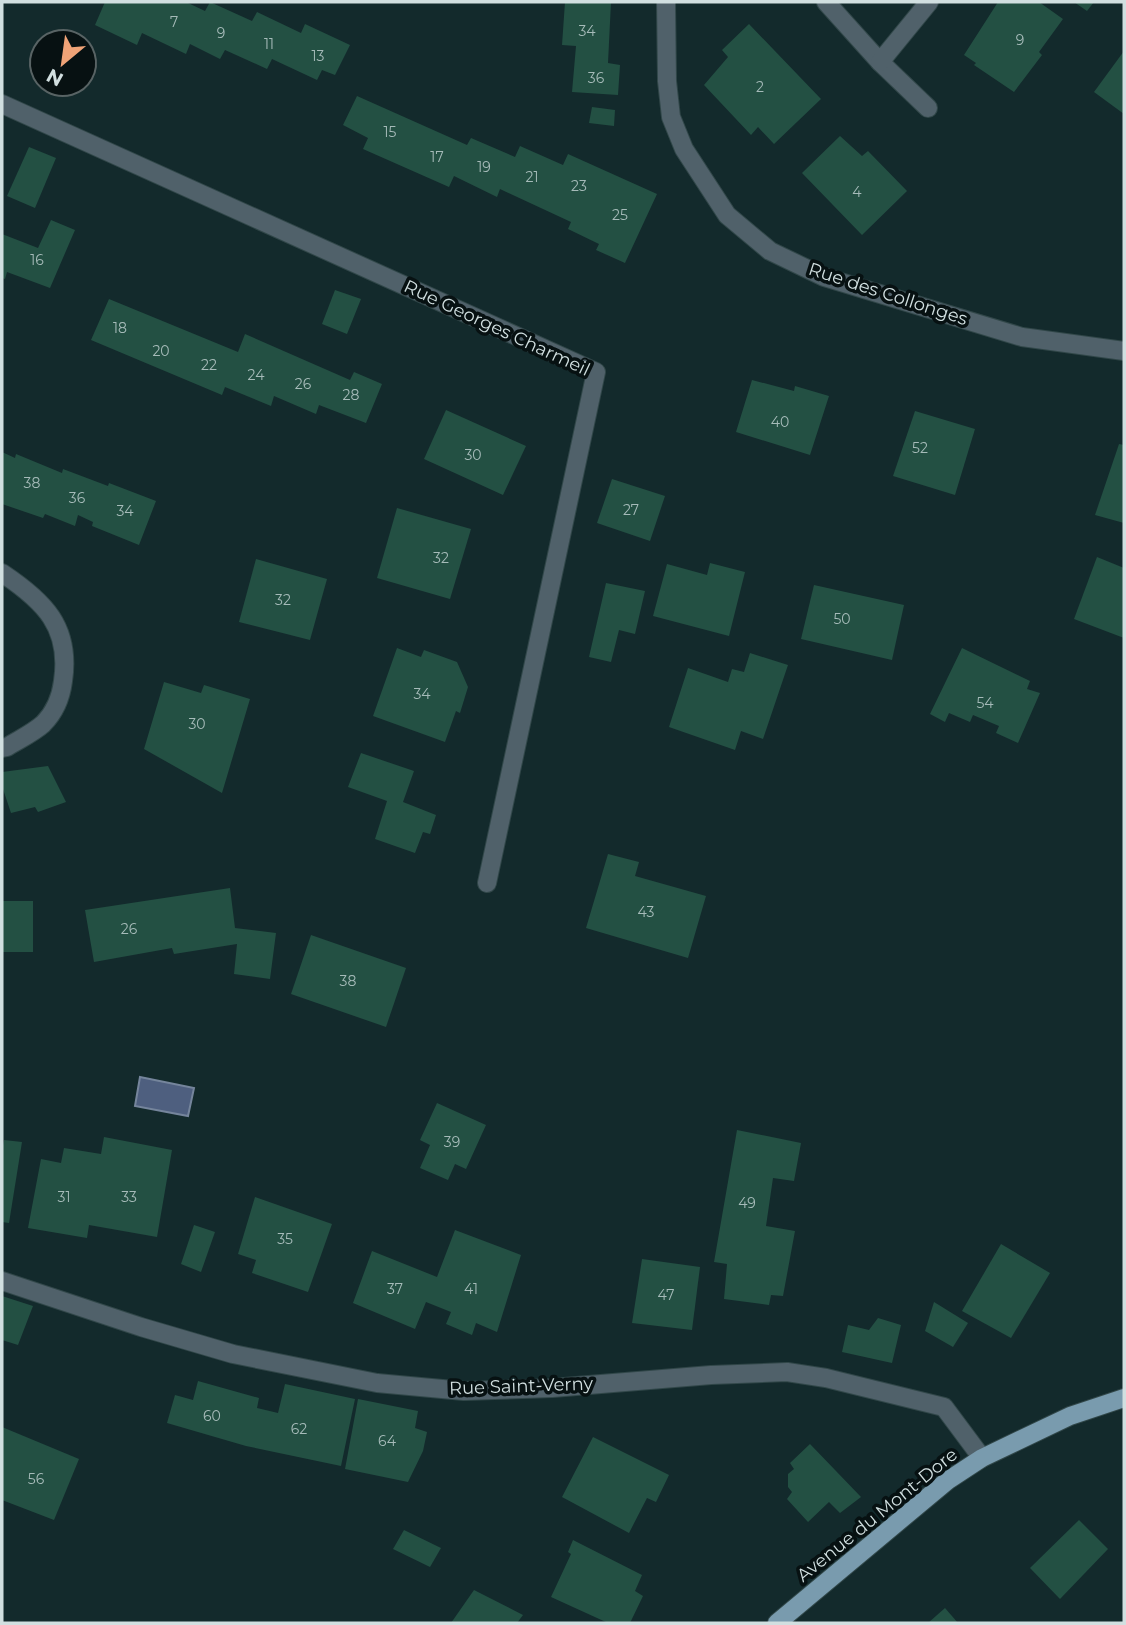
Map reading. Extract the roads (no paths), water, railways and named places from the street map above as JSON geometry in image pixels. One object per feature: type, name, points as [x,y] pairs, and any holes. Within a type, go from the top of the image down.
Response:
[{"type":"main road","name":"Avenue du Mont-Dore","points":[[776,1623],[947,1481],[982,1458],[1070,1416],[1124,1398]]},
{"type":"street","name":"Rue des Collonges","points":[[666,2],[667,81],[671,117],[684,149],[727,215],[770,251],[824,277],[1022,337],[1124,351]]},
{"type":"street","points":[[826,2],[880,62],[928,108]]},
{"type":"street","points":[[880,62],[929,2]]},
{"type":"street","name":"Rue Georges Charmeil","points":[[2,104],[596,372],[487,883]]},
{"type":"street","points":[[2,572],[44,605],[61,633],[66,662],[61,698],[44,724],[2,748]]},
{"type":"street","name":"Rue Saint-Verny","points":[[2,1281],[233,1354],[377,1383],[464,1391],[552,1388],[711,1375],[787,1372],[827,1378],[944,1407],[982,1458]]},
{"type":"water","points":[[140,1077],[194,1088],[188,1116],[135,1106]]}]
